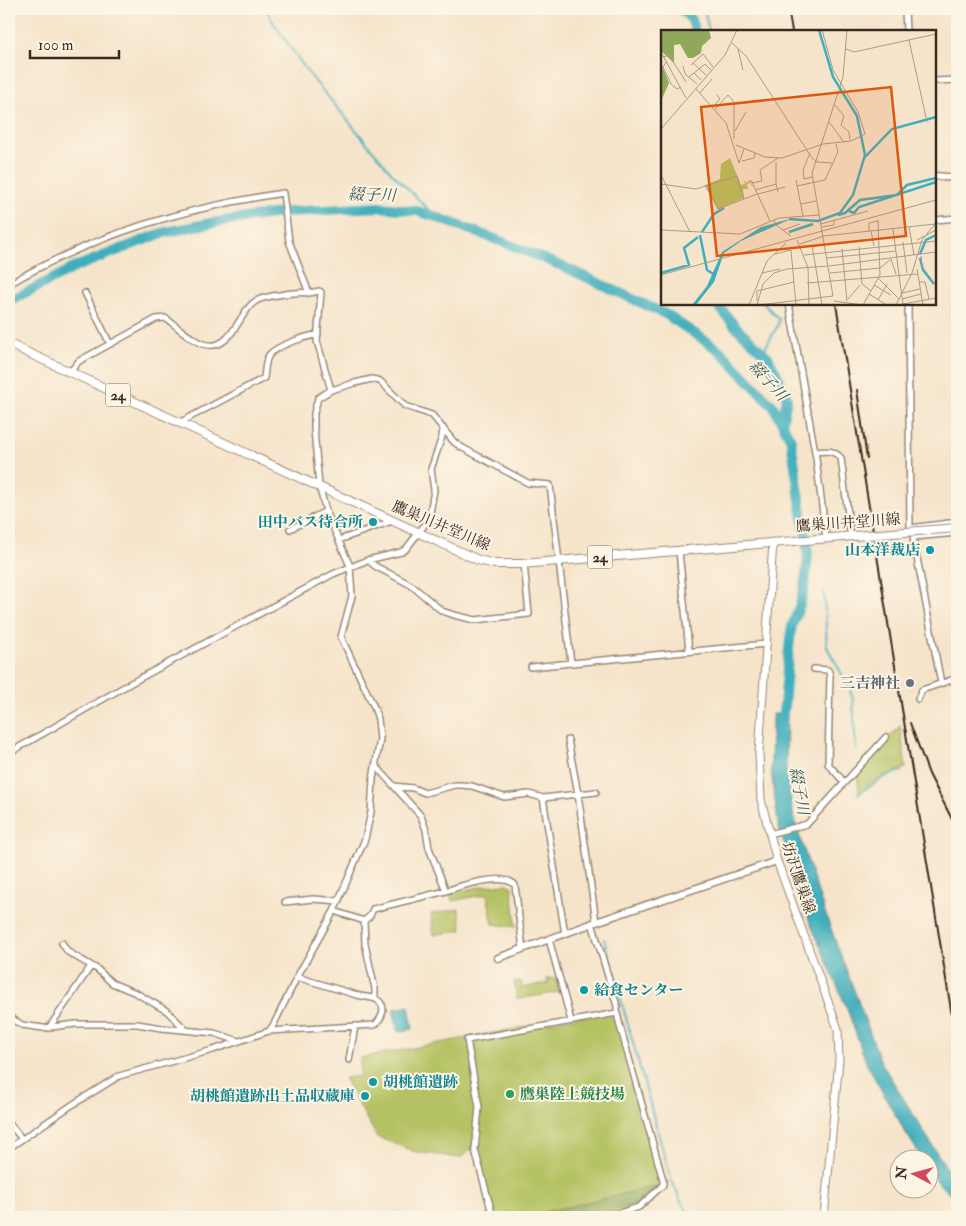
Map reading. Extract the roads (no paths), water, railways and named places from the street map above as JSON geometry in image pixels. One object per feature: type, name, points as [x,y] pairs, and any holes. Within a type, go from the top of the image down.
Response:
[{"type":"main road","name":"鷹巣川井堂川線","points":[[9,344],[478,560],[496,564],[524,564],[679,551],[824,538],[852,533],[957,528]]},
{"type":"main road","name":"坊沢鷹巣線","points":[[773,542],[762,704],[759,770],[761,800],[772,833],[776,861],[840,1038],[824,1217]]},
{"type":"street","points":[[906,9],[906,30]]},
{"type":"street","points":[[936,81],[957,80]]},
{"type":"street","points":[[936,176],[957,178]]},
{"type":"street","points":[[9,284],[64,255],[138,226],[172,215],[283,194],[289,241],[309,293]]},
{"type":"street","points":[[936,220],[957,218]]},
{"type":"street","points":[[69,373],[80,361],[161,317],[176,325],[197,341],[211,345],[219,343],[232,334],[250,307],[258,300],[319,290],[321,292],[318,334],[320,350],[331,390]]},
{"type":"street","points":[[85,292],[110,344]]},
{"type":"street","points":[[788,305],[816,452],[824,538]]},
{"type":"street","points":[[908,305],[910,528],[941,683]]},
{"type":"street","points":[[179,423],[264,378],[270,353],[289,343],[318,334]]},
{"type":"street","points":[[269,1031],[334,911],[361,850],[372,812],[380,739],[378,719],[364,683],[341,637],[352,596],[350,566],[326,511],[319,486],[315,450],[314,413],[318,398],[331,390],[372,379],[380,380],[405,406],[432,415],[454,442],[478,457],[528,483],[550,485],[571,663]]},
{"type":"street","points":[[9,753],[190,650],[350,566],[401,552],[429,519],[434,490],[430,469],[443,428]]},
{"type":"street","points":[[816,452],[835,452],[841,458],[852,533]]},
{"type":"street","points":[[290,529],[326,511]]},
{"type":"street","points":[[339,540],[392,521]]},
{"type":"street","points":[[910,528],[957,522]]},
{"type":"street","points":[[913,537],[957,533]]},
{"type":"street","points":[[679,551],[689,651]]},
{"type":"street","points":[[368,560],[375,566],[410,585],[442,610],[475,620],[529,614],[524,564]]},
{"type":"street","points":[[531,667],[766,644]]},
{"type":"street","points":[[814,669],[828,670],[830,675],[828,764],[844,782]]},
{"type":"street","points":[[918,699],[922,690],[957,678]]},
{"type":"street","points":[[772,833],[808,824],[886,737]]},
{"type":"street","points":[[568,740],[578,794],[594,923],[617,1006],[616,1013],[664,1180],[663,1185],[639,1207],[607,1217]]},
{"type":"street","points":[[376,765],[423,820],[429,848],[446,891]]},
{"type":"street","points":[[394,786],[413,788],[425,793],[455,785],[472,786],[504,797],[529,794],[543,798],[596,792]]},
{"type":"street","points":[[543,798],[565,934]]},
{"type":"street","points":[[498,958],[776,861]]},
{"type":"street","points":[[364,921],[370,916],[373,909],[484,881],[504,880],[515,885],[523,948]]},
{"type":"street","points":[[285,902],[312,899],[339,901]]},
{"type":"street","points":[[334,911],[364,921]]},
{"type":"street","points":[[364,921],[364,944],[375,989],[375,999]]},
{"type":"street","points":[[549,939],[571,1021]]},
{"type":"street","points":[[62,943],[68,952],[91,966],[112,983],[136,992],[167,1011],[185,1030]]},
{"type":"street","points":[[49,1028],[91,966]]},
{"type":"street","points":[[9,1148],[119,1076],[239,1042],[269,1031],[375,1025],[382,1019],[383,1010],[380,1003],[375,999],[297,977]]},
{"type":"street","points":[[493,1217],[474,1150],[479,1107],[467,1040],[616,1013]]},
{"type":"street","points":[[9,1017],[22,1025],[49,1028],[67,1024],[137,1024],[214,1034],[239,1042]]},
{"type":"street","points":[[349,1060],[355,1026]]},
{"type":"street","points":[[9,1123],[22,1139]]},
{"type":"water","points":[[772,714],[787,714],[786,770],[794,819],[824,910],[881,1062],[934,1148],[916,1148],[867,1065],[847,1009],[810,923],[778,824],[771,770]]},
{"type":"water","points":[[409,1006],[413,1029],[398,1032],[393,1009]]},
{"type":"water","points":[[938,1154],[952,1177],[957,1181],[957,1201],[938,1182]]},
{"type":"waterway","points":[[267,9],[271,19],[309,74],[391,172],[436,217]]},
{"type":"waterway","points":[[681,9],[692,20],[695,30]]},
{"type":"waterway","points":[[704,9],[709,30]]},
{"type":"waterway","name":"綴子川","points":[[9,301],[78,266],[162,233],[211,223],[287,212],[380,207],[417,211],[503,242],[571,270],[667,315],[719,350],[773,406],[791,440],[808,554],[803,592],[792,626],[781,727]]},
{"type":"waterway","points":[[718,305],[734,325],[768,357],[787,398],[782,423]]},
{"type":"waterway","points":[[763,352],[778,325],[779,319],[765,305]]},
{"type":"waterway","points":[[824,592],[827,647],[849,687],[853,700],[856,750]]},
{"type":"waterway","points":[[858,794],[885,777],[902,771]]},
{"type":"waterway","points":[[604,939],[671,1179],[682,1204],[691,1217]]},
{"type":"railway","points":[[788,9],[792,30]]},
{"type":"railway","points":[[836,305],[957,1047]]},
{"type":"railway","points":[[857,390],[867,459]]},
{"type":"railway","points":[[910,723],[929,774],[957,829]]},
{"type":"place","name":"田中バス待合所","points":[[373,522]]},
{"type":"place","name":"山本洋裁店","points":[[930,550]]},
{"type":"place","name":"三吉神社","points":[[910,683]]},
{"type":"place","name":"給食センター","points":[[584,990]]},
{"type":"place","name":"胡桃館遺跡","points":[[373,1082]]},
{"type":"place","name":"鷹巣陸上競技場","points":[[510,1094]]},
{"type":"place","name":"胡桃館遺跡出土品収蔵庫","points":[[365,1096]]}]
